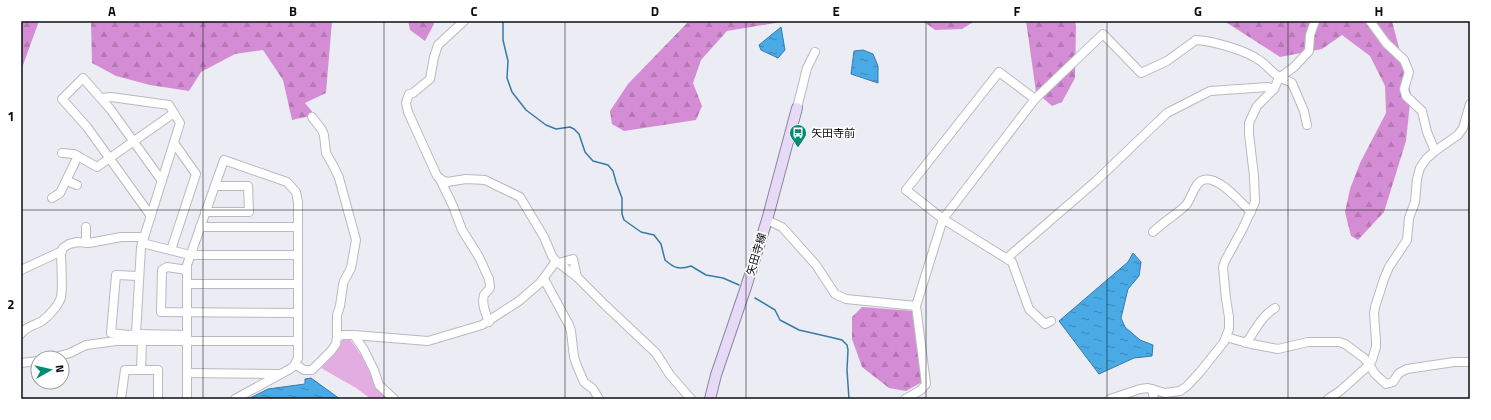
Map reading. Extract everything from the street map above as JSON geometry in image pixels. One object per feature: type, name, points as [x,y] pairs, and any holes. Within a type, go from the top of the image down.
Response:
[{"type":"main road","name":"矢田寺線","points":[[710,399],[716,375],[767,220],[797,108]]},
{"type":"street","points":[[464,21],[438,45],[430,79],[413,93],[409,94],[406,103],[408,112],[453,206],[460,225],[479,257],[489,279],[490,287],[484,294],[485,312],[489,322]]},
{"type":"street","points":[[1110,399],[1140,389],[1152,389],[1160,392],[1180,391],[1187,386],[1220,348],[1226,337],[1229,329],[1229,317],[1223,267],[1228,254],[1255,202],[1249,123],[1258,106],[1274,89],[1279,78],[1294,67],[1309,51],[1310,35],[1316,21]]},
{"type":"street","points":[[1370,21],[1386,43],[1404,60],[1409,72],[1404,88],[1406,96],[1422,111],[1427,132],[1435,151]]},
{"type":"street","points":[[905,399],[921,390],[926,384],[916,306],[943,219],[1035,99],[1103,34],[1141,73],[1167,61],[1196,40],[1203,40],[1241,51],[1259,60],[1279,78],[1292,83],[1304,109],[1307,125]]},
{"type":"street","points":[[797,108],[814,52]]},
{"type":"street","points":[[1035,99],[999,72],[906,190],[943,219],[1012,262],[1029,309],[1045,324],[1051,321]]},
{"type":"street","points":[[151,216],[80,117],[62,99],[83,78],[102,98],[162,181]]},
{"type":"street","points":[[1007,258],[1096,180],[1167,113],[1210,91],[1268,87],[1274,89]]},
{"type":"street","points":[[102,98],[111,97],[169,106],[180,123],[140,253],[139,337],[141,370]]},
{"type":"street","points":[[1328,399],[1340,391],[1369,364],[1374,352],[1376,340],[1374,314],[1384,279],[1395,257],[1405,244],[1409,218],[1415,202],[1417,179],[1420,168],[1426,159],[1435,151],[1458,135],[1463,128],[1470,104]]},
{"type":"street","points":[[62,153],[74,154],[97,167],[174,113]]},
{"type":"street","points":[[295,364],[304,370],[312,370],[331,352],[336,344],[338,337],[338,312],[344,281],[351,268],[356,236],[339,178],[326,153],[322,130],[312,117]]},
{"type":"street","points":[[171,250],[196,174],[174,143]]},
{"type":"street","points":[[52,198],[60,193],[78,156]]},
{"type":"street","points":[[187,399],[187,270],[190,255],[224,160],[283,180],[293,187],[298,196],[298,358],[290,369],[235,399]]},
{"type":"street","points":[[440,179],[447,182],[466,179],[486,180],[520,197],[544,237],[552,256],[557,262],[577,277],[656,353],[670,375],[691,399]]},
{"type":"street","points":[[1153,232],[1185,206],[1195,187],[1200,181],[1206,180],[1219,183],[1251,212]]},
{"type":"street","points":[[67,181],[77,185]]},
{"type":"street","points":[[205,212],[249,212],[248,186],[215,186]]},
{"type":"street","points":[[767,220],[782,227],[816,265],[835,294],[846,299],[916,306]]},
{"type":"street","points":[[86,227],[86,243]]},
{"type":"street","points":[[200,227],[298,227]]},
{"type":"street","points":[[21,270],[62,251],[63,248],[70,244],[121,237],[143,240],[190,255],[298,255]]},
{"type":"street","points":[[21,334],[25,329],[39,323],[48,316],[60,301],[62,294],[62,251]]},
{"type":"street","points":[[338,337],[343,335],[428,341],[482,325],[519,302],[544,278],[557,262]]},
{"type":"street","points":[[187,270],[167,267],[162,270],[161,312],[298,313]]},
{"type":"street","points":[[139,276],[116,275],[111,333],[139,337],[298,341]]},
{"type":"street","points":[[544,278],[569,325],[574,358],[584,382],[593,389],[599,399]]},
{"type":"street","points":[[187,284],[298,284]]},
{"type":"street","points":[[1246,343],[1261,320],[1269,312],[1276,308]]},
{"type":"street","points":[[354,336],[364,350],[374,370],[379,385],[394,399]]},
{"type":"street","points":[[70,352],[86,345],[139,337]]},
{"type":"street","points":[[1226,337],[1246,343],[1278,349],[1308,342],[1339,342],[1345,344],[1369,364],[1375,374],[1386,384],[1393,382],[1399,373],[1407,369],[1454,362],[1470,362]]},
{"type":"street","points":[[121,399],[125,370],[158,370],[158,399]]},
{"type":"street","points":[[187,373],[282,374]]},
{"type":"street","points":[[1152,389],[1154,399]]},
{"type":"green space","points":[[21,21],[39,21],[22,68],[21,84]]},
{"type":"green space","points":[[91,21],[332,21],[326,93],[305,103],[315,115],[292,120],[283,80],[263,50],[235,54],[201,72],[189,91],[150,85],[116,76],[92,63]]},
{"type":"green space","points":[[408,21],[433,21],[434,24],[425,41],[410,30]]},
{"type":"green space","points":[[689,21],[787,21],[727,31],[701,60],[693,83],[702,106],[696,120],[624,131],[612,124],[610,111],[628,84]]},
{"type":"green space","points":[[923,21],[975,21],[962,29],[935,30]]},
{"type":"green space","points":[[1026,21],[1075,21],[1075,78],[1062,102],[1052,106],[1036,92]]},
{"type":"green space","points":[[1224,21],[1392,21],[1411,94],[1406,141],[1384,212],[1358,240],[1351,236],[1345,212],[1350,189],[1360,163],[1386,113],[1385,86],[1370,56],[1342,35],[1322,49],[1280,57]]},
{"type":"green space","points":[[862,307],[913,311],[922,382],[906,391],[889,388],[862,367],[852,339],[852,317]]},
{"type":"shaded area","points":[[349,338],[392,399],[371,399],[356,388],[321,368],[332,356],[343,339]]},
{"type":"water","points":[[781,27],[785,50],[778,58],[761,50],[759,45]]},
{"type":"water","points":[[863,50],[873,54],[878,66],[878,83],[851,74],[854,51]]},
{"type":"water","points":[[1133,253],[1141,262],[1139,276],[1128,289],[1121,318],[1125,327],[1140,340],[1153,345],[1152,356],[1134,358],[1099,374],[1059,321],[1128,262]]},
{"type":"water","points":[[311,378],[340,399],[248,399],[268,389],[305,384],[305,379]]},
{"type":"waterway","points":[[503,21],[503,40],[508,61],[507,78],[512,92],[526,110],[546,125],[556,129],[570,127],[574,129],[579,134],[585,152],[593,161],[608,165],[613,171],[622,198],[622,214],[624,220],[641,232],[654,235],[661,244],[665,260],[671,265],[677,268],[691,266],[706,275],[723,278],[739,285]]},
{"type":"waterway","points":[[755,298],[775,310],[780,320],[799,330],[842,340],[847,345],[849,399]]},
{"type":"waterway","points":[[1322,399],[1326,397]]},
{"type":"place","name":"矢田寺前","points":[[798,148]]}]
